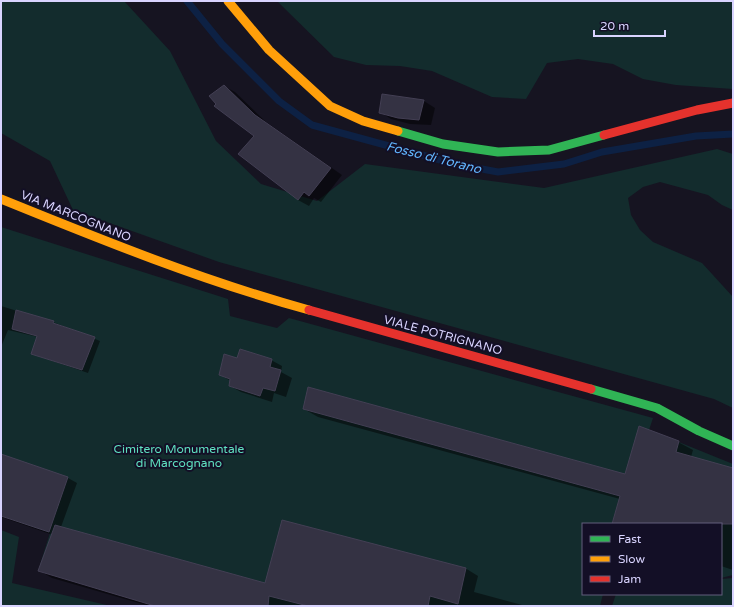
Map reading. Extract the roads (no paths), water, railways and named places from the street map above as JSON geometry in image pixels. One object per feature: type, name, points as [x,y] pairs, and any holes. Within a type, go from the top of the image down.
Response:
[{"type":"street","points":[[228,1],[269,50],[330,106],[363,121],[442,144],[498,152],[550,150],[697,110],[733,103]]},
{"type":"street","name":"VIA MARCOGNANO","points":[[1,199],[142,256]]},
{"type":"street","name":"VIALE POTRIGNANO","points":[[142,256],[257,296],[657,408],[699,431],[733,446]]},
{"type":"waterway","name":"Fosso di Torano","points":[[187,1],[222,44],[279,101],[312,125],[455,164],[498,172],[564,164],[602,152],[696,136],[733,134]]},
{"type":"park label","name":"Cimitero Monumentale di Marcognano","points":[[179,456]]}]
